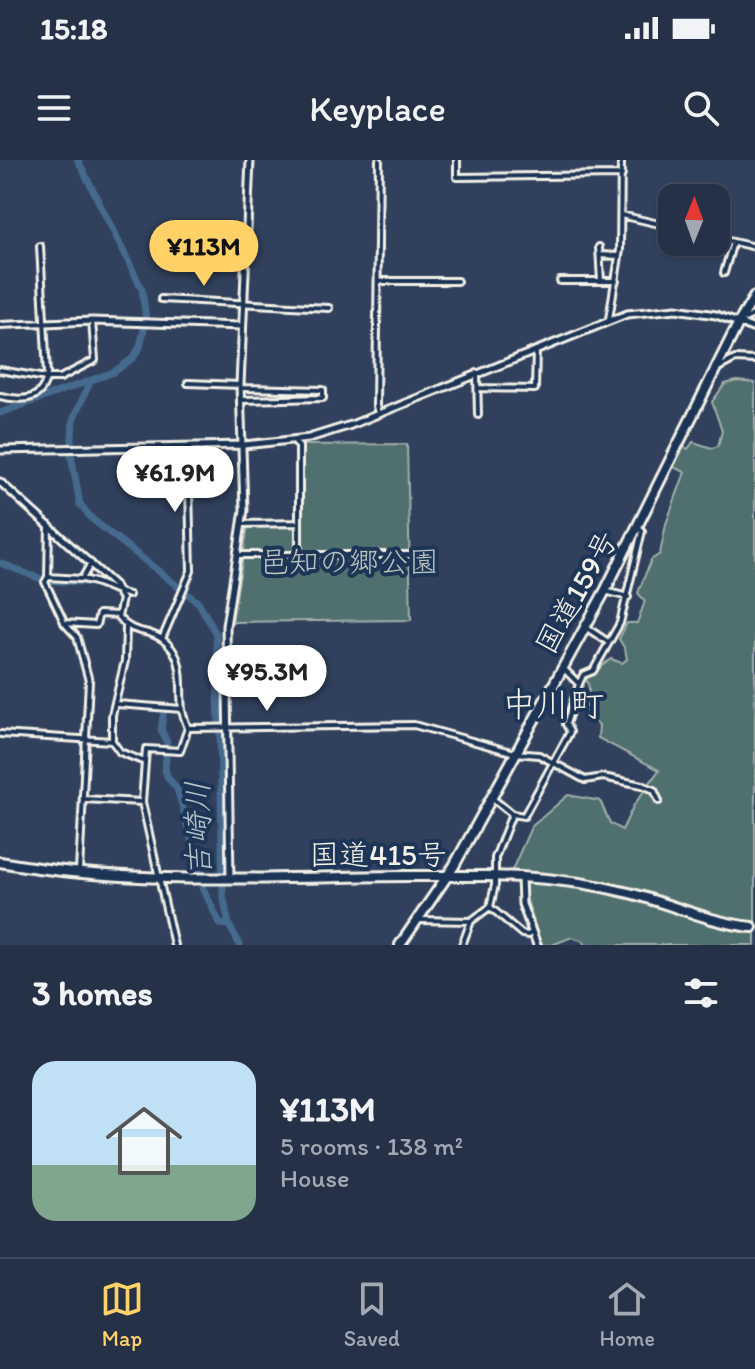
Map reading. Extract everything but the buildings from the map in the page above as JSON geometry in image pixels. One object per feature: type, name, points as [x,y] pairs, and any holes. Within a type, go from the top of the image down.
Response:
[{"type":"highway","name":"国道159号","points":[[400,945],[446,877],[586,627],[739,322],[755,296]]},
{"type":"highway","name":"国道415号","points":[[0,862],[79,873],[158,878],[521,877],[609,889],[712,920],[752,927]]},
{"type":"street","points":[[228,879],[226,626],[243,524],[241,326],[250,160]]},
{"type":"street","points":[[378,413],[379,160]]},
{"type":"street","points":[[457,160],[457,177],[622,175]]},
{"type":"street","points":[[609,319],[619,256],[621,160]]},
{"type":"street","points":[[621,215],[658,224]]},
{"type":"street","points":[[730,241],[755,247]]},
{"type":"street","points":[[724,273],[733,242]]},
{"type":"street","points":[[0,396],[18,400],[42,392],[46,378],[40,246]]},
{"type":"street","points":[[599,247],[601,281]]},
{"type":"street","points":[[600,255],[619,256]]},
{"type":"street","points":[[378,281],[457,281]]},
{"type":"street","points":[[560,281],[616,281]]},
{"type":"street","points":[[161,299],[329,308]]},
{"type":"street","points":[[0,450],[188,447],[294,440],[323,435],[609,319],[642,311],[676,309],[739,322],[755,329]]},
{"type":"street","points":[[739,322],[755,314]]},
{"type":"street","points":[[0,325],[92,321],[241,326]]},
{"type":"street","points":[[0,370],[60,378],[95,360],[92,321]]},
{"type":"street","points":[[478,388],[535,389],[536,350]]},
{"type":"street","points":[[715,371],[727,361],[753,360],[755,353]]},
{"type":"street","points":[[477,373],[478,415]]},
{"type":"street","points":[[188,383],[323,390],[323,398],[240,400]]},
{"type":"street","points":[[294,440],[299,447],[299,555]]},
{"type":"street","points":[[162,639],[191,571],[188,447]]},
{"type":"street","points":[[0,482],[119,592],[122,599],[118,615],[126,627],[125,661],[112,715],[112,741],[120,752],[145,762]]},
{"type":"street","points":[[243,524],[299,523]]},
{"type":"street","points":[[49,525],[47,579],[64,623],[77,637],[89,681],[79,873]]},
{"type":"street","points":[[490,797],[512,814],[524,816],[554,762],[570,732],[566,724],[583,675],[593,671],[620,623],[642,531],[638,528]]},
{"type":"street","points":[[238,555],[411,555]]},
{"type":"street","points":[[82,579],[91,563]]},
{"type":"street","points":[[47,579],[93,580],[107,589],[129,595]]},
{"type":"street","points":[[605,591],[628,597]]},
{"type":"street","points":[[64,623],[96,625],[99,614],[118,615]]},
{"type":"street","points":[[126,627],[162,639],[177,656],[183,688],[182,709],[188,728],[180,751],[146,749],[142,802],[174,945]]},
{"type":"street","points":[[586,627],[608,642]]},
{"type":"street","points":[[563,667],[579,684]]},
{"type":"street","points":[[117,704],[182,709]]},
{"type":"street","points":[[188,728],[414,725],[515,753],[539,755],[585,780],[603,777],[649,787],[657,794],[659,801]]},
{"type":"street","points":[[0,734],[112,741]]},
{"type":"street","points":[[83,799],[142,802]]},
{"type":"street","points":[[462,945],[471,921],[490,907],[496,856],[512,814]]},
{"type":"street","points":[[521,877],[522,904],[537,945]]},
{"type":"street","points":[[490,907],[522,934],[532,932]]},
{"type":"street","points":[[419,920],[471,921]]},
{"type":"green space","points":[[737,381],[755,383],[755,945],[585,945],[584,941],[572,937],[543,945],[524,890],[527,874],[512,870],[531,827],[568,795],[600,801],[610,823],[622,830],[634,805],[659,770],[598,738],[599,725],[586,715],[589,688],[586,678],[611,659],[622,663],[627,659],[619,639],[627,623],[637,623],[645,601],[638,593],[651,560],[660,554],[666,524],[685,472],[673,467],[683,446],[688,449],[693,442],[712,448],[718,446],[722,431],[712,402],[725,384]]},
{"type":"green space","name":"邑知の郷公園","points":[[407,444],[411,620],[232,622],[248,525],[302,524],[301,445]]},
{"type":"waterway","name":"吉崎川","points":[[0,413],[114,372],[133,358],[140,347],[146,320],[142,289],[78,160]]},
{"type":"waterway","name":"吉崎川","points":[[90,382],[73,420],[71,455],[80,504],[92,519],[199,603],[216,634],[219,724]]},
{"type":"waterway","name":"吉崎川","points":[[0,563],[42,579],[95,584],[113,591],[120,599]]},
{"type":"waterway","name":"吉崎川","points":[[164,710],[161,729],[167,743],[165,770],[177,789],[199,870]]},
{"type":"waterway","name":"吉崎川","points":[[220,731],[223,895],[229,925]]},
{"type":"waterway","name":"吉崎川","points":[[203,888],[220,924],[229,925],[240,945]]},
{"type":"district","name":"中川町","points":[[553,704]]}]
